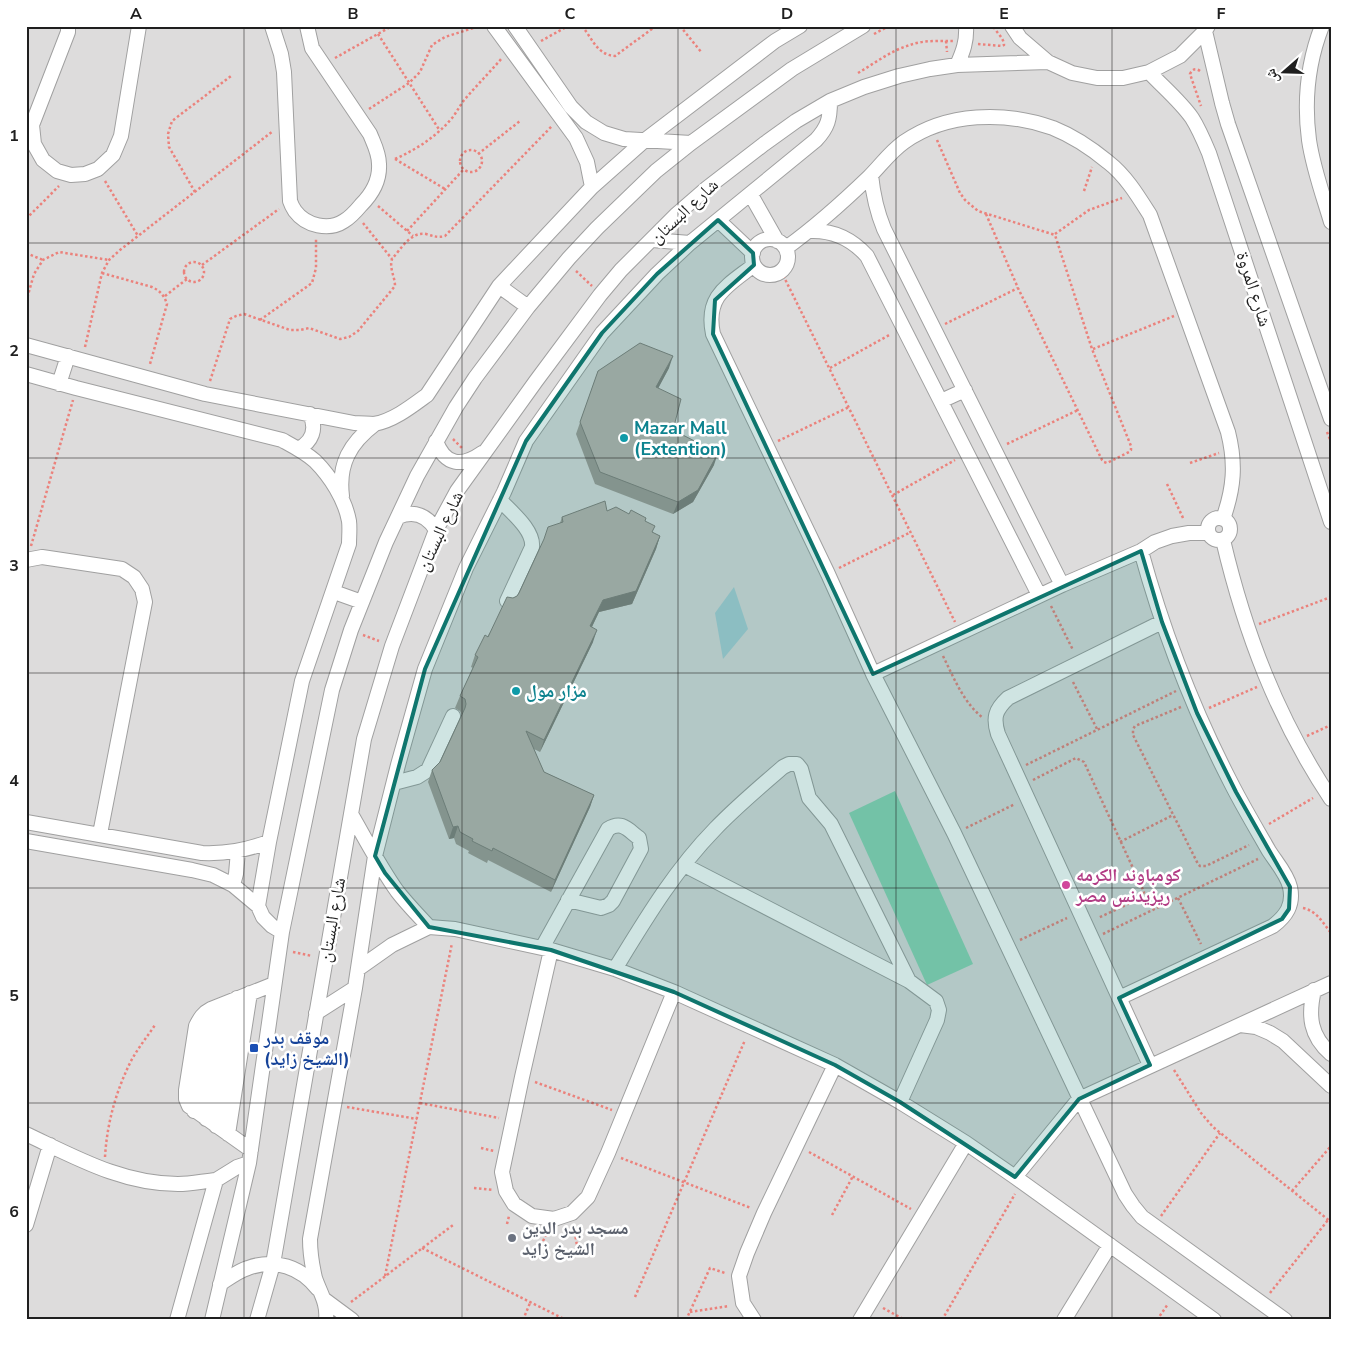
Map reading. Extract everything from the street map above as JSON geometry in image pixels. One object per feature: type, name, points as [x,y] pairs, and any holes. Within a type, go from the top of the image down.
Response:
[{"type":"street","points":[[68,26],[68,32],[32,125],[34,144],[42,160],[58,171],[71,175],[85,174],[98,169],[113,155],[121,136],[139,26]]},
{"type":"street","points":[[272,26],[281,54],[284,72],[290,201],[296,212],[305,220],[316,225],[330,226],[344,222],[369,198],[377,182],[379,164],[376,147],[370,134],[312,48],[307,26]]},
{"type":"street","points":[[516,26],[571,107],[586,122],[604,133],[624,139],[691,143]]},
{"type":"street","points":[[342,501],[342,472],[346,457],[353,444],[375,424],[411,407],[427,395],[499,286],[592,187],[646,140],[775,41],[800,26]]},
{"type":"street","points":[[213,1319],[250,1156],[282,932],[332,690],[362,602],[417,476],[473,380],[528,307],[566,261],[597,228],[626,199],[691,143],[792,69],[863,26]]},
{"type":"street","points":[[957,66],[964,51],[967,35],[966,26]]},
{"type":"street","points":[[1012,26],[1020,38],[1048,62],[1072,73],[1097,78],[1123,78],[1149,72],[1180,56],[1206,29]]},
{"type":"street","points":[[1322,26],[1317,38],[1310,72],[1307,106],[1309,140],[1331,222]]},
{"type":"street","points":[[502,29],[510,48],[576,138],[587,162],[592,187]]},
{"type":"street","name":"شارع المروة","points":[[1206,29],[1228,124],[1331,419]]},
{"type":"street","name":"شارع البستان","points":[[258,1320],[273,1264],[364,739],[392,646],[436,530],[457,491],[536,381],[621,270],[706,188],[796,121],[830,102],[864,87],[899,76],[930,69],[957,66],[1048,62]]},
{"type":"street","name":"شارع المروة","points":[[1149,72],[1181,104],[1202,135],[1331,522]]},
{"type":"street","points":[[326,1320],[322,1296],[312,1266],[310,1238],[355,988],[375,856],[398,765],[426,669],[466,568],[500,500],[526,441],[602,333],[657,274],[690,243],[816,140],[825,130],[830,116],[830,102]]},
{"type":"street","points":[[1223,518],[1233,484],[1232,448],[1228,432],[1150,215],[1132,187],[1110,163],[1083,143],[1053,129],[1022,120],[989,117],[966,118],[944,122],[922,131],[903,142],[886,157],[871,175],[810,231],[782,244],[770,239],[762,241],[756,246],[753,259],[722,290],[715,300],[711,311],[710,323],[713,334],[828,574],[873,674],[954,833],[1124,1194],[1138,1212],[1154,1225],[1285,1320]]},
{"type":"street","points":[[871,175],[880,219],[1062,585]]},
{"type":"street","points":[[718,220],[753,259],[759,271],[766,275],[774,275],[782,271],[788,258],[782,244],[751,195]]},
{"type":"street","points":[[810,231],[821,230],[831,232],[852,241],[867,256],[1042,594]]},
{"type":"street","points":[[652,240],[690,243]]},
{"type":"street","points":[[499,286],[528,307]]},
{"type":"street","points":[[26,345],[205,394],[354,423],[375,424]]},
{"type":"street","points":[[59,384],[74,358]]},
{"type":"street","points":[[26,374],[282,440],[314,460],[330,480],[342,501],[349,521],[349,544],[302,681],[258,906]]},
{"type":"street","points":[[941,401],[965,390]]},
{"type":"street","points":[[298,449],[308,442],[314,432],[313,420],[310,414]]},
{"type":"street","points":[[436,441],[444,455],[450,460],[458,462],[473,460],[486,451]]},
{"type":"street","points":[[500,500],[532,538],[532,548],[507,601]]},
{"type":"street","points":[[398,517],[404,514],[418,514],[429,520],[436,530]]},
{"type":"street","points":[[1223,518],[1230,527],[1228,537],[1223,540],[1214,539],[1208,533],[1208,526],[1211,521],[1223,518]]},
{"type":"street","points":[[873,674],[1042,594],[1141,551],[1155,542],[1189,533],[1208,533]]},
{"type":"street","points":[[1223,540],[1247,628],[1268,683],[1296,741],[1328,795]]},
{"type":"street","points":[[1119,998],[1273,926],[1289,910],[1291,898],[1286,876],[1260,835],[1224,769],[1195,707],[1162,622],[1141,551]]},
{"type":"street","points":[[27,560],[42,557],[122,569],[134,577],[142,589],[145,602],[100,834]]},
{"type":"street","points":[[334,592],[362,602]]},
{"type":"street","points":[[1150,1065],[995,724],[998,709],[1008,698],[1162,622]]},
{"type":"street","points":[[394,783],[417,777],[428,770],[453,716]]},
{"type":"street","points":[[615,969],[670,882],[715,828],[783,767],[797,764],[801,769],[809,798],[831,824],[909,981]]},
{"type":"street","points":[[351,814],[399,893],[429,927]]},
{"type":"street","points":[[26,822],[202,853],[220,854],[269,842]]},
{"type":"street","points":[[568,900],[601,908],[609,905],[641,849],[639,838],[621,825],[615,824],[608,829],[568,900],[546,949],[502,1172],[506,1191],[514,1204],[532,1216],[554,1219],[572,1213],[588,1197],[674,992]]},
{"type":"street","points":[[26,841],[213,875],[233,885],[258,906],[263,917],[272,926],[282,932]]},
{"type":"street","points":[[233,885],[238,851]]},
{"type":"street","points":[[684,865],[909,981],[936,1001],[939,1010],[937,1020],[900,1102]]},
{"type":"street","points":[[358,969],[392,945],[429,927],[455,929],[546,949],[615,969],[674,992],[835,1066],[900,1102],[966,1143],[1018,1179],[1214,1320]]},
{"type":"street","points":[[1018,1179],[1079,1099],[1331,983]]},
{"type":"street","points":[[250,1156],[228,1134],[189,1106],[186,1099],[186,1090],[196,1026],[200,1018],[205,1012],[217,1006],[274,984]]},
{"type":"street","points":[[316,1013],[355,988]]},
{"type":"street","points":[[1314,990],[1310,1005],[1311,1021],[1316,1036],[1331,1054]]},
{"type":"street","points":[[205,1118],[244,996]]},
{"type":"street","points":[[228,1134],[244,996]]},
{"type":"street","points":[[205,1118],[217,1006]]},
{"type":"street","points":[[1240,1024],[1256,1027],[1270,1033],[1283,1042],[1331,1086]]},
{"type":"street","points":[[754,1320],[743,1304],[739,1276],[764,1213],[835,1066]]},
{"type":"street","points":[[26,1134],[104,1170],[140,1181],[178,1184],[216,1180],[250,1156]]},
{"type":"street","points":[[860,1320],[966,1143]]},
{"type":"street","points":[[26,1225],[50,1145]]},
{"type":"street","points":[[177,1320],[216,1180]]},
{"type":"street","points":[[1064,1320],[1110,1245]]},
{"type":"street","points":[[220,1284],[246,1268],[259,1264],[287,1266],[300,1272],[312,1281],[322,1296],[352,1320]]},
{"type":"path","points":[[323,65],[392,26]]},
{"type":"path","points":[[358,117],[409,83],[420,72],[432,45],[445,37],[480,26]]},
{"type":"path","points":[[530,48],[568,26]]},
{"type":"path","points":[[582,26],[601,52],[615,56],[656,26]]},
{"type":"path","points":[[680,26],[702,53]]},
{"type":"path","points":[[974,43],[1004,45],[1004,42],[993,26]]},
{"type":"path","points":[[378,34],[440,131]]},
{"type":"path","points":[[395,159],[411,152],[440,131],[464,100],[510,48]]},
{"type":"path","points":[[195,192],[169,147],[168,134],[172,121],[231,76]]},
{"type":"path","points":[[205,394],[230,319],[236,316],[244,314],[290,330],[310,328],[340,339],[358,331],[395,286],[390,264],[392,259],[413,236],[424,234],[439,238],[445,236],[560,117]]},
{"type":"path","points":[[74,358],[102,273],[110,260],[286,121]]},
{"type":"path","points":[[478,154],[520,121]]},
{"type":"path","points":[[931,127],[964,200],[986,214],[1055,235]]},
{"type":"path","points":[[376,147],[446,189]]},
{"type":"path","points":[[471,151],[478,154],[482,161],[479,169],[472,172],[461,166],[463,154],[471,151]]},
{"type":"path","points":[[1084,191],[1097,153]]},
{"type":"path","points":[[98,169],[138,236]]},
{"type":"path","points":[[407,231],[464,169]]},
{"type":"path","points":[[26,219],[71,175]]},
{"type":"path","points":[[1055,235],[1089,210],[1136,193]]},
{"type":"path","points":[[369,198],[413,236]]},
{"type":"path","points":[[202,265],[290,201]]},
{"type":"path","points":[[354,213],[392,259]]},
{"type":"path","points":[[986,214],[1018,288],[1104,462],[1107,463],[1129,452],[1131,446],[1092,349],[1055,235]]},
{"type":"path","points":[[260,320],[312,282],[316,268],[316,225]]},
{"type":"path","points":[[26,302],[34,274],[43,260],[59,252],[110,260]]},
{"type":"path","points":[[26,253],[43,260]]},
{"type":"path","points":[[566,261],[600,295]]},
{"type":"path","points":[[195,262],[202,265],[204,272],[201,280],[194,282],[187,279],[184,272],[188,265],[195,262]]},
{"type":"path","points":[[782,271],[960,632]]},
{"type":"path","points":[[102,273],[152,287],[164,296],[167,304],[146,378]]},
{"type":"path","points":[[164,296],[187,279]]},
{"type":"path","points":[[934,329],[1018,288]]},
{"type":"path","points":[[1092,349],[1184,312]]},
{"type":"path","points":[[830,368],[904,327]]},
{"type":"path","points":[[27,560],[76,388]]},
{"type":"path","points":[[766,447],[849,407]]},
{"type":"path","points":[[995,450],[1078,410]]},
{"type":"path","points":[[1190,463],[1232,448]]},
{"type":"path","points":[[892,495],[968,453]]},
{"type":"path","points":[[1168,484],[1189,533]]},
{"type":"path","points":[[828,574],[911,532]]},
{"type":"path","points":[[1042,594],[1073,666],[1097,729]]},
{"type":"path","points":[[1247,628],[1331,597]]},
{"type":"path","points":[[351,630],[392,646]]},
{"type":"path","points":[[937,643],[967,702],[980,715],[995,724]]},
{"type":"path","points":[[1268,683],[1135,726],[1133,729],[1132,732],[1198,864],[1206,866],[1328,795]]},
{"type":"path","points":[[1015,770],[1186,685]]},
{"type":"path","points":[[1296,741],[1331,725]]},
{"type":"path","points":[[954,833],[1025,792],[1076,758],[1084,762],[1144,892],[1143,896],[1007,946]]},
{"type":"path","points":[[1120,842],[1173,815]]},
{"type":"path","points":[[1092,939],[1271,853]]},
{"type":"path","points":[[1178,898],[1207,957]]},
{"type":"path","points":[[1289,910],[1299,907],[1310,910],[1319,916],[1331,933]]},
{"type":"path","points":[[385,1276],[455,929]]},
{"type":"path","points":[[280,949],[326,958]]},
{"type":"path","points":[[104,1170],[106,1137],[115,1097],[132,1059],[155,1025]]},
{"type":"path","points":[[635,1297],[751,1027]]},
{"type":"path","points":[[1166,1058],[1201,1113],[1213,1127],[1329,1221],[1262,1303]]},
{"type":"path","points":[[522,1077],[624,1114]]},
{"type":"path","points":[[420,1103],[500,1118]]},
{"type":"path","points":[[334,1105],[416,1119]]},
{"type":"path","points":[[1154,1225],[1220,1133]]},
{"type":"path","points":[[797,1145],[922,1216]]},
{"type":"path","points":[[1292,1191],[1331,1146]]},
{"type":"path","points":[[608,1153],[764,1213]]},
{"type":"path","points":[[832,1215],[853,1176]]},
{"type":"path","points":[[942,1320],[1018,1179]]},
{"type":"path","points":[[572,1213],[576,1246]]},
{"type":"path","points":[[340,1311],[453,1225]]},
{"type":"path","points":[[422,1248],[566,1320]]},
{"type":"path","points":[[686,1320],[710,1268]]},
{"type":"path","points":[[1157,1320],[1176,1292]]},
{"type":"path","points":[[871,1301],[905,1320]]},
{"type":"path","points":[[523,1320],[530,1302]]},
{"type":"path","points":[[690,1312],[743,1304]]},
{"type":"highlighted area","points":[[718,220],[753,253],[754,265],[715,300],[713,334],[873,674],[1141,551],[1162,622],[1197,713],[1236,792],[1290,887],[1289,909],[1282,919],[1119,998],[1150,1065],[1079,1099],[1015,1177],[900,1102],[835,1065],[674,992],[551,950],[429,927],[385,873],[375,856],[425,669],[526,441],[602,333],[657,274]]},
{"type":"shaded area","points":[[26,26],[1331,26],[1331,1320],[26,1320]]},
{"type":"green space","points":[[895,791],[973,964],[927,985],[849,813]]},
{"type":"water","points":[[734,587],[748,629],[723,659],[715,613]]},
{"type":"building","name":"Mazar Mall (Extention)","points":[[640,343],[673,356],[656,387],[681,399],[673,430],[718,453],[698,490],[678,502],[600,472],[580,422],[598,371]]},
{"type":"building","name":"مزار مول","points":[[605,501],[607,511],[616,507],[629,514],[631,510],[646,518],[645,521],[655,526],[652,532],[660,536],[636,591],[603,600],[590,626],[597,630],[544,740],[526,731],[544,772],[594,795],[555,880],[493,848],[492,851],[472,841],[473,839],[460,832],[458,826],[453,827],[432,770],[440,762],[465,708],[465,699],[460,696],[478,657],[475,655],[485,635],[488,637],[507,597],[513,598],[519,593],[548,527],[563,522],[562,517]]},
{"type":"place","name":"Mazar Mall (Extention)","points":[[624,438]]},
{"type":"place","name":"مزار مول","points":[[516,691]]},
{"type":"place","name":"كومباوند الكرمه ريزيدنس مصر","points":[[1066,885]]},
{"type":"place","name":"موقف بدر (الشيخ زايد)","points":[[254,1048]]},
{"type":"place","name":"مسجد بدر الدين الشيخ زايد","points":[[512,1238]]}]
